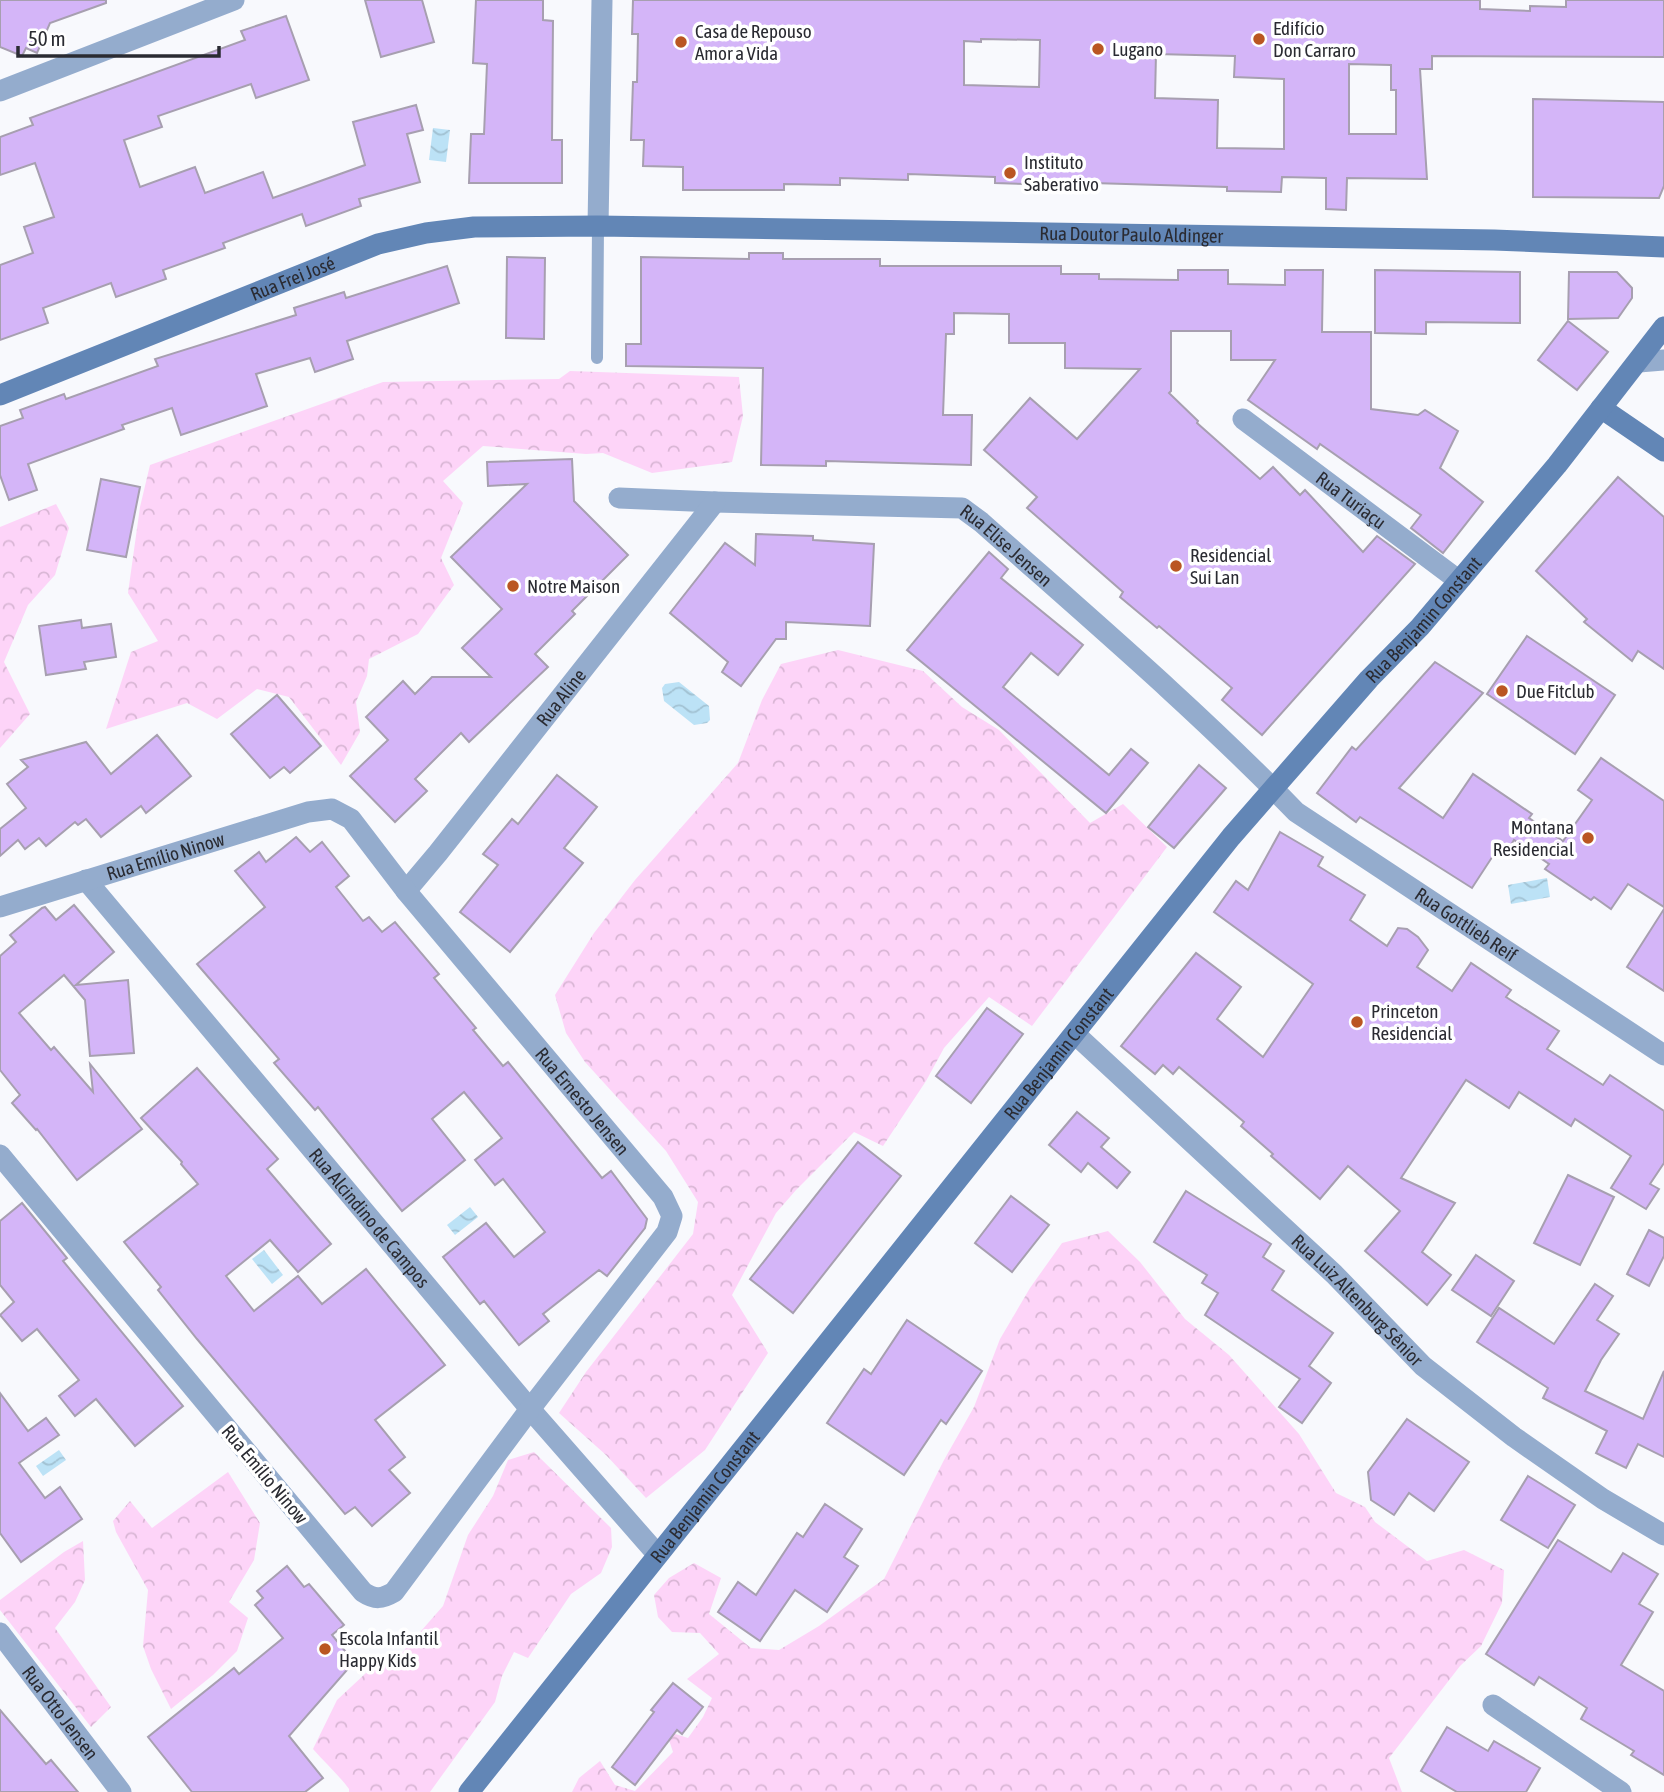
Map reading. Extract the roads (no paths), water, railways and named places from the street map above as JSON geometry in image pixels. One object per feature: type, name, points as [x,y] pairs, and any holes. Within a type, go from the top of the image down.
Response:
[{"type":"main road","name":"Rua Doutor Paulo Aldinger","points":[[598,226],[1494,240],[1664,247]]},
{"type":"main road","name":"Rua Frei José","points":[[0,396],[378,244],[426,233],[474,227],[598,226]]},
{"type":"main road","name":"Rua Benjamin Constant","points":[[469,1792],[1172,910],[1272,788],[1368,679],[1420,627],[1557,465],[1664,327]]},
{"type":"main road","points":[[1601,408],[1664,451]]},
{"type":"street","points":[[0,91],[234,0]]},
{"type":"street","points":[[598,226],[602,0]]},
{"type":"street","points":[[1639,362],[1664,360]]},
{"type":"street","name":"Rua Turiaçu","points":[[1243,419],[1458,580]]},
{"type":"street","name":"Rua Elise Jensen","points":[[619,498],[962,508],[1177,697],[1272,788]]},
{"type":"street","name":"Rua Aline","points":[[406,891],[715,502]]},
{"type":"street","name":"Rua Gottlieb Reif","points":[[1272,788],[1296,812],[1664,1055]]},
{"type":"street","name":"Rua Ernesto Jensen","points":[[332,809],[351,819],[406,891],[663,1197],[672,1216],[667,1232],[530,1409]]},
{"type":"street","name":"Rua Emílio Ninow","points":[[0,906],[308,812],[332,809]]},
{"type":"street","name":"Rua Alcindino de Campos","points":[[86,880],[530,1409],[657,1554]]},
{"type":"street","name":"Rua Luiz Altenburg Sênior","points":[[1075,1034],[1334,1275],[1423,1366],[1514,1437],[1604,1499],[1664,1535]]},
{"type":"street","name":"Rua Emílio Ninow","points":[[0,1154],[363,1592],[373,1598],[383,1598],[394,1592],[530,1409]]},
{"type":"street","name":"Rua Otto Jensen","points":[[0,1633],[121,1792]]},
{"type":"street","points":[[1493,1705],[1621,1792]]},
{"type":"lane","points":[[597,358],[598,226]]},
{"type":"water","points":[[433,128],[450,130],[446,162],[429,160]]},
{"type":"water","points":[[679,682],[709,706],[710,720],[707,723],[694,725],[664,701],[662,688],[665,684]]},
{"type":"water","points":[[1547,878],[1550,897],[1511,904],[1508,885]]},
{"type":"water","points":[[470,1207],[478,1217],[455,1235],[447,1225]]},
{"type":"water","points":[[264,1250],[283,1275],[272,1284],[252,1259]]},
{"type":"water","points":[[59,1450],[66,1460],[43,1476],[36,1466]]},
{"type":"place","name":"Edifício Don Carraro","points":[[1259,39]]},
{"type":"place","name":"Casa de Repouso Amor a Vida","points":[[681,42]]},
{"type":"place","name":"Lugano","points":[[1098,49]]},
{"type":"place","name":"Instituto Saberativo","points":[[1010,173]]},
{"type":"place","name":"Residencial Sui Lan","points":[[1176,566]]},
{"type":"place","name":"Notre Maison","points":[[513,586]]},
{"type":"place","name":"Due Fitclub","points":[[1502,691]]},
{"type":"place","name":"Montana Residencial","points":[[1588,838]]},
{"type":"place","name":"Princeton Residencial","points":[[1357,1022]]},
{"type":"place","name":"Escola Infantil Happy Kids","points":[[325,1649]]}]
